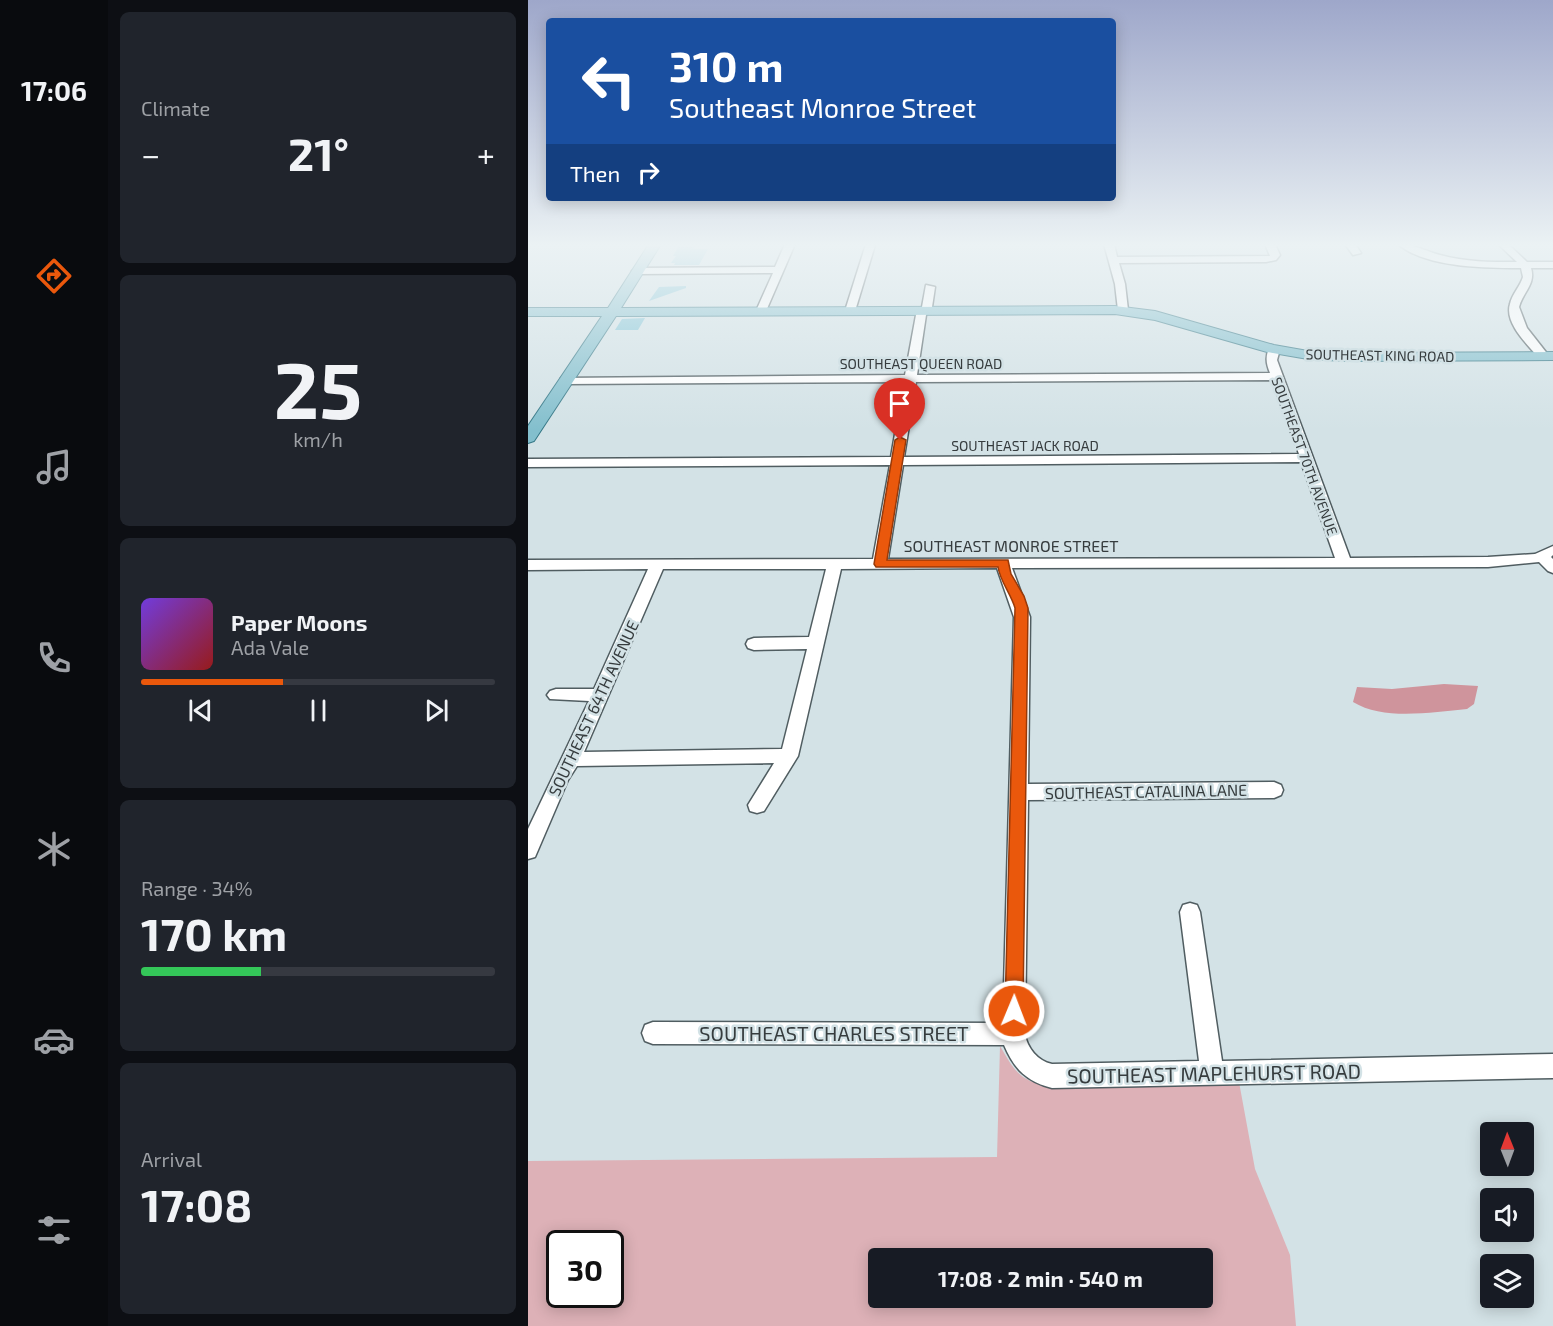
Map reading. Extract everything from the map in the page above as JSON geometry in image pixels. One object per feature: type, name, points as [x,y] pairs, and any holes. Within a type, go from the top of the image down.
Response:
[{"type":"main road","points":[[528,438],[615,306]]},
{"type":"main road","name":"SOUTHEAST KING ROAD","points":[[528,312],[1123,310],[1175,319],[1274,349],[1345,357],[1548,356]]},
{"type":"street","points":[[761,311],[763,306]]},
{"type":"street","points":[[850,311],[852,306]]},
{"type":"street","points":[[880,564],[921,315],[925,306]]},
{"type":"street","points":[[1123,306],[1123,310]]},
{"type":"street","points":[[1515,306],[1514,313],[1548,356]]},
{"type":"street","name":"SOUTHEAST 70TH AVENUE","points":[[1274,349],[1270,357],[1276,376],[1344,562]]},
{"type":"street","name":"SOUTHEAST QUEEN ROAD","points":[[565,380],[1276,376]]},
{"type":"street","name":"SOUTHEAST JACK ROAD","points":[[528,463],[1306,458]]},
{"type":"street","name":"SOUTHEAST MONROE STREET","points":[[528,565],[1550,560]]},
{"type":"street","name":"SOUTHEAST MAPLEHURST ROAD","points":[[1004,563],[1005,574],[1020,602],[1022,616],[1014,1034],[1015,1043],[1025,1061],[1040,1073],[1052,1076],[1105,1077],[1212,1071],[1553,1066]]},
{"type":"street","points":[[757,805],[789,756],[835,564]]},
{"type":"street","name":"SOUTHEAST 64TH AVENUE","points":[[528,850],[560,777],[572,759],[657,565]]},
{"type":"street","points":[[754,644],[815,643]]},
{"type":"street","points":[[556,695],[600,695]]},
{"type":"street","points":[[572,759],[789,756]]},
{"type":"street","name":"SOUTHEAST CATALINA LANE","points":[[1019,792],[1274,789]]},
{"type":"street","points":[[1190,912],[1212,1071]]},
{"type":"street","name":"SOUTHEAST CHARLES STREET","points":[[653,1033],[1014,1034]]},
{"type":"shaded area","points":[[1444,684],[1478,686],[1474,704],[1467,709],[1408,714],[1379,712],[1353,702],[1357,687],[1392,689]]},
{"type":"shaded area","points":[[1000,1046],[1021,1075],[1044,1085],[1239,1082],[1255,1169],[1290,1255],[1296,1326],[528,1326],[528,1161],[997,1157]]},
{"type":"building","points":[[645,318],[638,330],[615,330],[622,319]]},
{"type":"route","points":[[900,440],[880,564],[1004,563],[1005,574],[1022,608],[1014,1011]]}]
